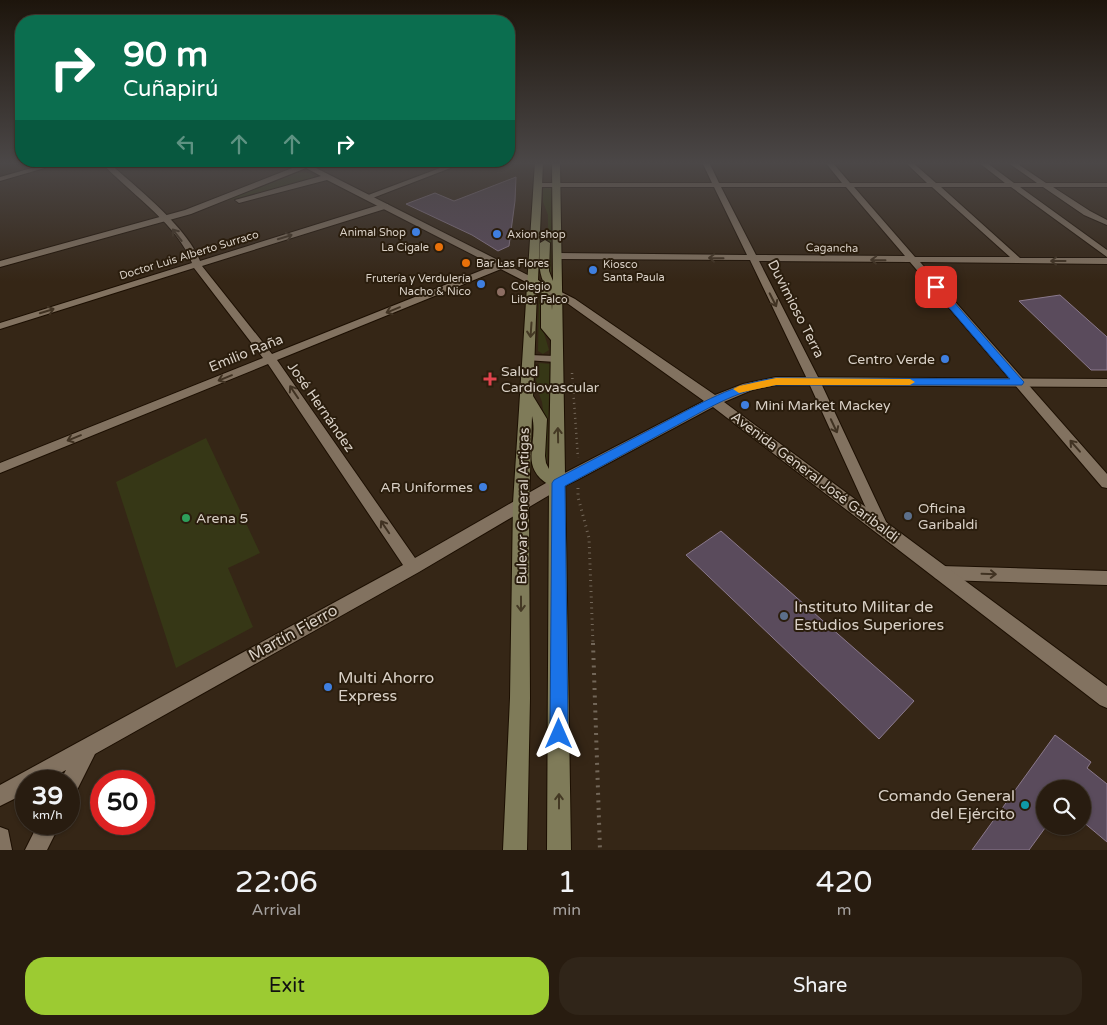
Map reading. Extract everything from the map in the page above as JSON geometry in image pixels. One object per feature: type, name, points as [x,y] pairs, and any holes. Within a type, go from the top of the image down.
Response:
[{"type":"main road","name":"Bulevar General Artigas","points":[[515,850],[520,698],[521,503],[537,202]]},
{"type":"main road","points":[[556,202],[559,850]]},
{"type":"main road","points":[[537,209],[544,218],[545,279],[548,285],[558,294]]},
{"type":"main road","points":[[534,281],[546,295],[547,328],[556,339]]},
{"type":"main road","points":[[526,395],[540,418],[539,463],[541,472],[558,483]]},
{"type":"street","name":"José Hernández","points":[[148,202],[166,218],[197,260],[199,270],[270,360],[413,567]]},
{"type":"street","points":[[188,212],[213,202]]},
{"type":"street","points":[[0,264],[229,202]]},
{"type":"street","name":"Avenida General José Garibaldi","points":[[376,202],[571,301],[714,401],[1107,698]]},
{"type":"street","name":"Duvimioso Terra","points":[[725,202],[814,382],[881,526]]},
{"type":"street","points":[[862,202],[1107,482]]},
{"type":"street","points":[[954,202],[1019,261]]},
{"type":"street","points":[[1034,202],[1107,254]]},
{"type":"street","points":[[1070,202],[1107,224]]},
{"type":"street","name":"Doctor Luis Alberto Surraco","points":[[0,326],[385,206]]},
{"type":"street","name":"Cagancha","points":[[557,256],[1107,261]]},
{"type":"street","name":"Emilio Raña","points":[[0,468],[503,265]]},
{"type":"street","points":[[529,358],[556,359]]},
{"type":"street","points":[[558,483],[714,401],[742,388],[760,383],[776,381],[1107,383]]},
{"type":"street","name":"Martín Fierro","points":[[49,770],[413,567],[558,483]]},
{"type":"street","points":[[941,573],[1107,578]]},
{"type":"street","points":[[77,770],[88,748]]},
{"type":"street","name":"Martín Fierro","points":[[0,796],[15,788]]},
{"type":"street","points":[[36,850],[44,835]]},
{"type":"street","points":[[0,838],[1,850]]},
{"type":"path","points":[[572,364],[579,473],[578,497],[589,538],[600,850]]},
{"type":"shaded area","points":[[543,202],[552,202],[551,276],[548,279],[548,215]]},
{"type":"shaded area","points":[[539,295],[542,295],[542,326],[549,350],[543,354],[538,351]]},
{"type":"shaded area","points":[[540,363],[550,364],[547,461],[545,460],[542,402],[536,386],[537,365]]},
{"type":"shaded area","name":"Arena 5","points":[[206,438],[260,553],[228,568],[253,627],[176,668],[116,482]]},
{"type":"building","points":[[412,202],[515,202],[509,246],[498,251],[472,235],[406,204]]},
{"type":"building","points":[[1060,295],[1107,337],[1107,370],[1091,370],[1019,301]]},
{"type":"building","points":[[721,531],[914,701],[879,739],[686,555]]},
{"type":"building","name":"Comando General del Ejército","points":[[1055,735],[1091,762],[1087,768],[1107,784],[1107,842],[1091,829],[1091,780],[1036,780],[1036,835],[1040,835],[1029,850],[972,850]]},
{"type":"slow traffic","points":[[739,389],[776,381],[910,382]]},
{"type":"place","name":"Animal Shop","points":[[416,232]]},
{"type":"place","name":"Axion shop","points":[[497,234]]},
{"type":"place","name":"La Cigale","points":[[439,247]]},
{"type":"place","name":"Bar Las Flores","points":[[466,263]]},
{"type":"place","name":"Kiosco Santa Paula","points":[[593,270]]},
{"type":"place","name":"Frutería y Verdulería Nacho & Nico","points":[[481,284]]},
{"type":"place","name":"Colegio Liber Falco","points":[[501,292]]},
{"type":"place","name":"Centro Verde","points":[[945,359]]},
{"type":"place","name":"Salud Cardiovascular","points":[[490,379]]},
{"type":"place","name":"Mini Market Mackey","points":[[745,405]]},
{"type":"place","name":"AR Uniformes","points":[[483,487]]},
{"type":"place","name":"Oficina Garibaldi","points":[[908,516]]},
{"type":"place","name":"Arena 5","points":[[186,518]]},
{"type":"place","name":"Instituto Militar de Estudios Superiores","points":[[784,616]]},
{"type":"place","name":"Multi Ahorro Express","points":[[328,687]]},
{"type":"place","name":"Comando General del Ejército","points":[[1025,805]]},
{"type":"route","points":[[559,734],[558,483],[714,401],[742,388],[760,383],[776,381],[1018,382],[936,287]]}]
